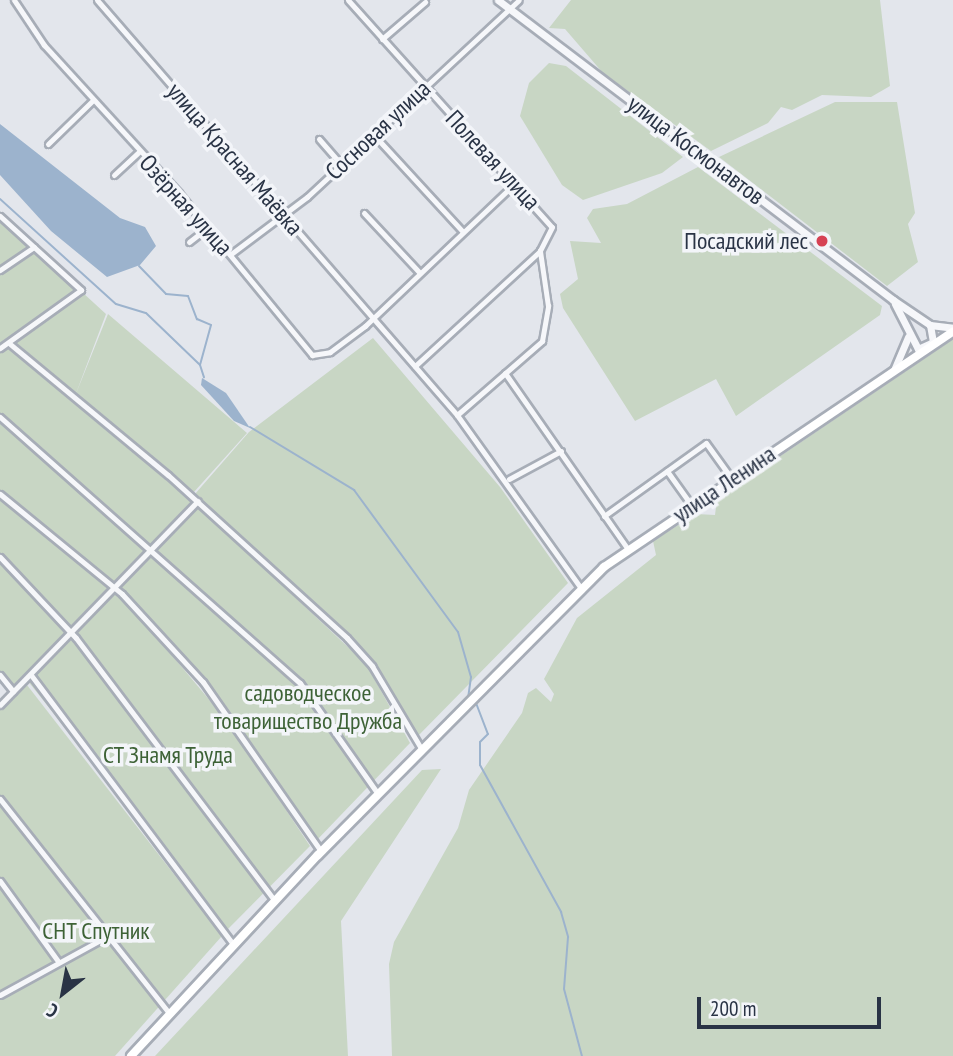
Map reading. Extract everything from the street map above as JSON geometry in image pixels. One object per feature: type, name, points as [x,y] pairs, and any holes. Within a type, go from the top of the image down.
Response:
[{"type":"main road","name":"улица Ленина","points":[[131,1056],[321,851],[581,588],[628,549],[953,330]]},
{"type":"street","name":"Озёрная улица","points":[[14,0],[92,101],[208,227],[312,355],[330,352],[371,319]]},
{"type":"street","name":"улица Красная Маёвка","points":[[97,0],[457,415],[509,479],[581,588]]},
{"type":"street","name":"Полевая улица","points":[[348,0],[552,228],[540,251]]},
{"type":"street","name":"улица Космонавтов","points":[[498,0],[893,300],[930,325]]},
{"type":"street","name":"Сосновая улица","points":[[231,254],[284,214],[341,164],[519,0]]},
{"type":"street","points":[[383,39],[425,2]]},
{"type":"street","points":[[48,144],[92,101]]},
{"type":"street","points":[[373,134],[463,232]]},
{"type":"street","points":[[319,139],[341,164]]},
{"type":"street","points":[[114,175],[139,152]]},
{"type":"street","points":[[371,319],[514,184]]},
{"type":"street","points":[[365,213],[420,273]]},
{"type":"street","points":[[0,216],[81,290],[10,344],[0,348]]},
{"type":"street","points":[[189,243],[208,227]]},
{"type":"street","points":[[0,270],[33,247]]},
{"type":"street","points":[[415,366],[540,251]]},
{"type":"street","points":[[457,415],[505,373],[545,332],[540,251]]},
{"type":"street","points":[[893,300],[908,330],[912,345],[929,348],[934,335],[930,325]]},
{"type":"street","points":[[930,325],[953,330]]},
{"type":"street","points":[[892,372],[907,347],[908,330]]},
{"type":"street","points":[[10,344],[198,501],[364,656],[422,750]]},
{"type":"street","points":[[505,373],[628,549]]},
{"type":"street","points":[[0,416],[152,546],[300,684],[378,794]]},
{"type":"street","points":[[604,516],[706,443],[732,479]]},
{"type":"street","points":[[509,479],[561,452]]},
{"type":"street","points":[[667,471],[692,506]]},
{"type":"street","points":[[0,494],[111,586],[232,717],[321,851]]},
{"type":"street","points":[[0,705],[71,635],[111,586],[198,501]]},
{"type":"street","points":[[0,557],[71,635],[274,900]]},
{"type":"street","points":[[0,675],[13,691]]},
{"type":"street","points":[[31,675],[233,944]]},
{"type":"street","points":[[0,799],[106,937],[169,1013]]},
{"type":"street","points":[[0,881],[58,961]]},
{"type":"street","points":[[0,995],[106,937]]},
{"type":"green space","points":[[571,0],[880,0],[890,86],[871,97],[822,95],[792,110],[781,107],[768,123],[711,151],[603,73],[565,29],[549,28]]},
{"type":"green space","points":[[549,63],[566,66],[683,157],[662,173],[583,200],[562,185],[520,116],[529,83]]},
{"type":"green space","points":[[835,102],[897,102],[915,213],[908,224],[918,262],[887,286],[719,157]]},
{"type":"green space","points":[[698,167],[882,306],[880,315],[736,416],[716,379],[635,421],[563,308],[560,294],[578,279],[570,241],[601,243],[587,218],[593,209],[627,204]]},
{"type":"green space","points":[[0,217],[106,314],[75,396],[108,314],[247,433],[194,492],[104,421],[194,500],[10,692],[0,681]]},
{"type":"green space","points":[[373,338],[500,487],[568,583],[416,738],[347,632],[195,494],[249,432]]},
{"type":"green space","points":[[953,339],[953,1056],[392,1056],[389,964],[394,942],[458,828],[469,790],[522,713],[528,693],[536,688],[551,702],[554,694],[544,679],[577,618],[656,555],[653,541],[696,514],[715,515],[717,499]]},
{"type":"green space","name":"садоводческое товарищество Дружба","points":[[199,507],[366,664],[410,743],[316,841],[229,719],[114,585]]},
{"type":"green space","name":"СТ Знамя Труда","points":[[114,586],[227,721],[310,846],[227,930],[27,680]]},
{"type":"green space","name":"СНТ Спутник","points":[[27,685],[222,936],[115,1056],[0,1056],[0,708]]},
{"type":"green space","points":[[441,769],[341,921],[348,1056],[155,1056],[422,770]]},
{"type":"water","points":[[0,124],[120,218],[145,227],[156,246],[140,265],[107,277],[51,231],[0,175]]},
{"type":"water","points":[[202,378],[226,393],[250,428],[234,421],[201,385]]},
{"type":"waterway","points":[[0,199],[116,304],[146,313],[200,365]]},
{"type":"waterway","points":[[139,266],[166,294],[188,296],[197,319],[211,325],[200,365],[204,377]]},
{"type":"waterway","points":[[250,427],[354,490],[458,632],[471,677],[468,698]]},
{"type":"waterway","points":[[476,703],[488,734],[480,742],[480,765],[561,912],[568,937],[564,989],[582,1056]]},
{"type":"place","name":"Посадский лес","points":[[822,241]]}]
